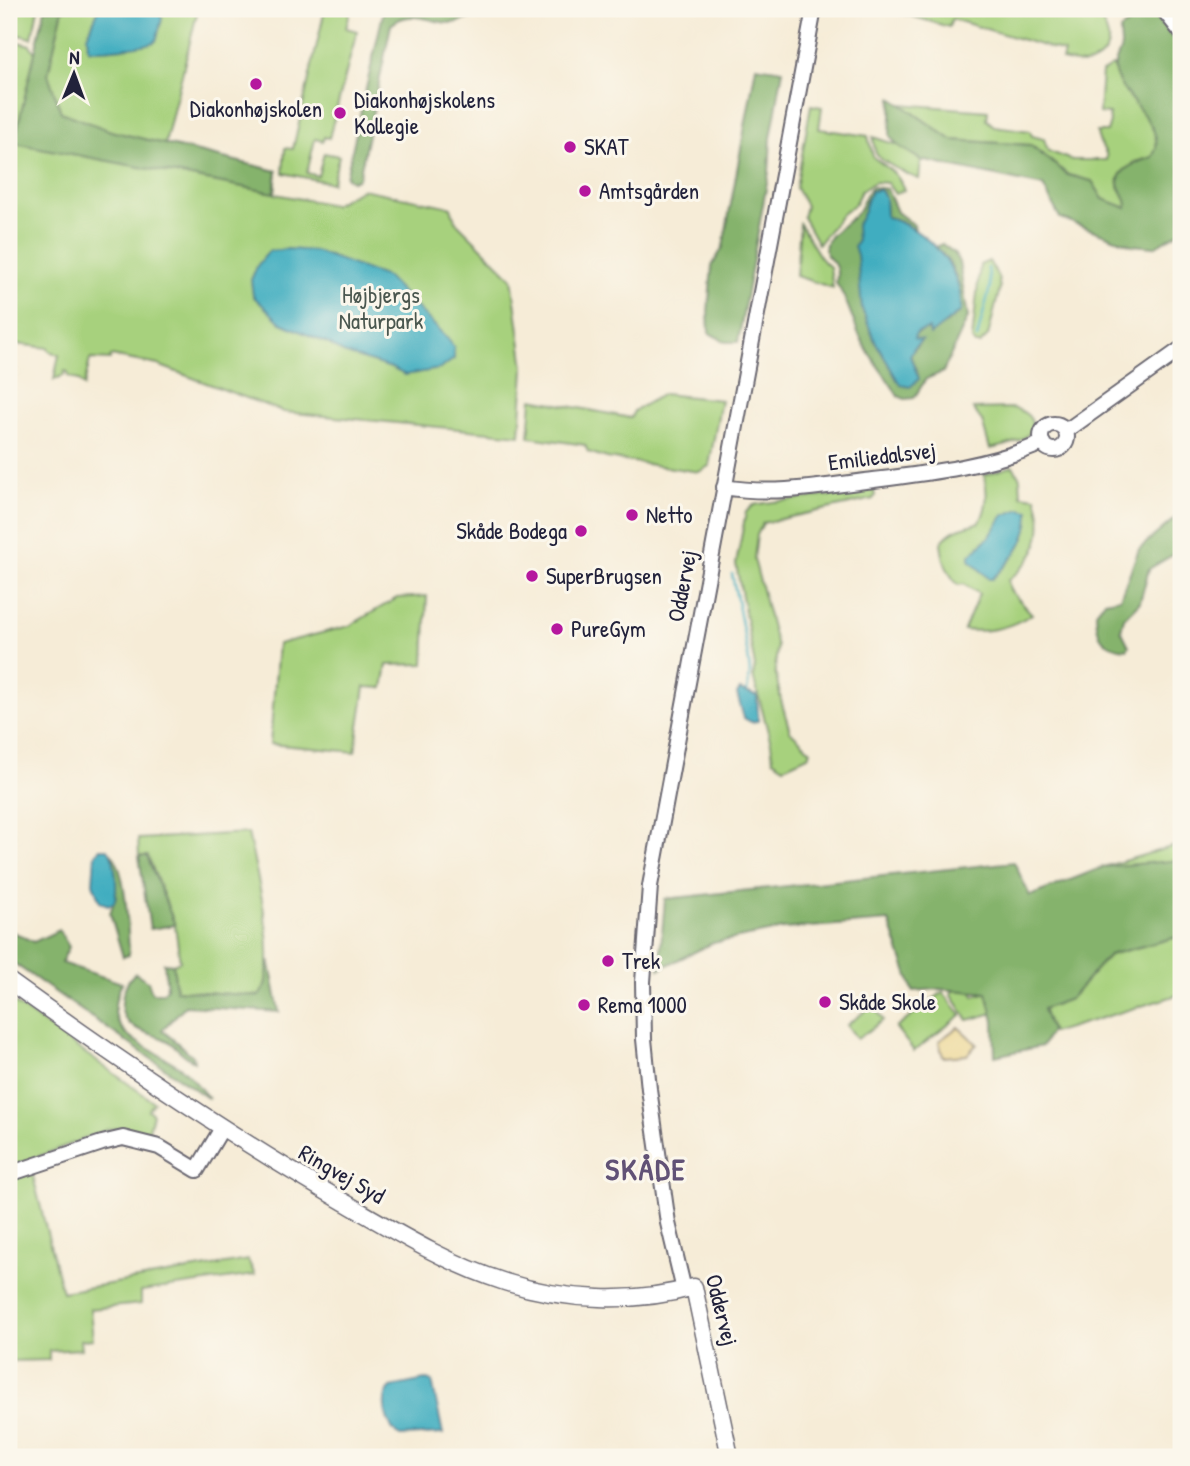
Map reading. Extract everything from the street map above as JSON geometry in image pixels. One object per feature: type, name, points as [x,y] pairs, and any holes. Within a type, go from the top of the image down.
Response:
[{"type":"main road","name":"Ringvej Syd","points":[[9,981],[222,1128],[285,1168],[457,1264],[506,1283],[578,1296],[631,1297],[689,1289]]},
{"type":"main road","name":"Oddervej","points":[[689,1289],[730,1457]]},
{"type":"street","name":"Oddervej","points":[[689,1289],[668,1223],[650,1100],[644,1040],[645,933],[658,835],[814,9]]},
{"type":"street","points":[[1163,9],[1181,33]]},
{"type":"street","name":"Emiliedalsvej","points":[[724,487],[750,492],[789,491],[997,461],[1043,443],[1049,449],[1061,449],[1068,439],[1066,430],[1181,349]]},
{"type":"street","points":[[9,1174],[123,1138],[159,1147],[197,1170],[222,1128]]},
{"type":"green space","points":[[9,9],[38,9],[32,38],[9,33]]},
{"type":"green space","points":[[45,9],[63,9],[48,74],[61,112],[111,131],[277,171],[274,193],[14,143]]},
{"type":"green space","name":"Højbjergs Naturpark","points":[[63,9],[198,9],[165,144],[277,171],[275,194],[333,205],[362,189],[451,207],[455,221],[512,278],[524,368],[520,435],[284,412],[158,365],[111,356],[110,360],[90,359],[84,386],[65,371],[64,375],[54,380],[59,355],[50,352],[48,348],[9,343],[9,40],[30,45],[48,73]]},
{"type":"green space","points":[[325,9],[351,9],[346,28],[357,31],[329,138],[324,137],[323,141],[315,139],[307,173],[318,176],[324,153],[339,156],[332,183],[283,173],[285,148],[293,149]]},
{"type":"green space","points":[[384,9],[481,9],[480,14],[455,23],[406,17],[391,25],[359,178],[352,181],[346,177]]},
{"type":"green space","points":[[894,9],[1093,9],[1106,30],[1108,44],[1100,58],[1079,64],[1062,60],[1064,52],[952,19],[949,27]]},
{"type":"green space","points":[[1150,10],[1181,48],[1181,231],[1154,247],[1132,245],[1060,218],[1043,186],[921,160],[897,145],[890,136],[892,98],[952,140],[1030,145],[1068,175],[1092,181],[1103,199],[1127,208],[1120,188],[1120,176],[1129,167],[1152,157],[1156,146],[1151,125],[1120,83],[1115,66],[1121,46],[1120,30]]},
{"type":"green space","points":[[1114,65],[1121,84],[1151,122],[1158,138],[1152,157],[1134,162],[1119,187],[1126,196],[1128,209],[1103,199],[1092,181],[1068,175],[1031,145],[952,140],[901,104],[988,111],[987,120],[994,126],[1030,131],[1032,136],[1044,139],[1048,151],[1072,160],[1106,160],[1097,132],[1107,132],[1110,122],[1109,114],[1099,113],[1102,72]]},
{"type":"green space","points":[[756,66],[783,70],[771,138],[769,172],[738,342],[726,342],[709,333],[712,266],[723,247]]},
{"type":"green space","points":[[811,105],[822,107],[819,129],[868,136],[873,157],[895,175],[904,190],[895,194],[887,183],[875,182],[861,191],[854,205],[842,214],[818,244],[803,217],[806,206],[796,188]]},
{"type":"green space","points":[[873,137],[897,145],[921,160],[919,179],[880,158],[875,151]]},
{"type":"green space","points":[[872,187],[887,189],[897,212],[914,225],[915,230],[901,221],[886,217],[883,192],[876,190],[866,201],[857,229],[862,309],[874,339],[898,381],[918,375],[910,355],[921,340],[915,339],[915,335],[925,329],[930,331],[947,323],[961,311],[956,276],[942,253],[935,247],[942,244],[954,253],[959,262],[968,317],[943,372],[926,379],[914,398],[905,399],[898,396],[865,347],[836,283],[834,264],[825,252],[830,237],[854,216]]},
{"type":"green space","points":[[800,224],[822,260],[830,267],[833,288],[796,276]]},
{"type":"green space","points":[[989,261],[998,277],[1000,288],[988,336],[980,344],[975,344],[972,340],[980,265]]},
{"type":"green space","points":[[663,394],[721,400],[709,466],[699,472],[607,458],[588,452],[585,445],[529,437],[532,399],[631,418],[634,411]]},
{"type":"green space","points":[[973,409],[1020,410],[1030,418],[1030,432],[1018,441],[990,449],[982,421]]},
{"type":"green space","points":[[1013,466],[1020,478],[1021,495],[1036,497],[1039,510],[1040,533],[1033,554],[1008,580],[1010,590],[1032,614],[1000,628],[964,630],[979,594],[964,584],[958,585],[954,580],[946,566],[941,543],[954,531],[980,522],[987,499],[984,475]]},
{"type":"green space","points":[[874,490],[873,499],[763,523],[757,535],[754,559],[777,647],[775,670],[781,700],[790,731],[811,751],[808,756],[784,767],[773,760],[753,676],[755,666],[736,564],[746,512],[754,505],[765,503]]},
{"type":"green space","points":[[1181,513],[1181,550],[1149,569],[1140,602],[1124,618],[1121,630],[1129,646],[1127,649],[1118,648],[1106,643],[1097,628],[1096,612],[1105,601],[1120,598],[1139,549]]},
{"type":"green space","points":[[427,596],[424,664],[387,665],[383,688],[365,687],[355,752],[270,744],[278,644],[349,626],[397,598]]},
{"type":"green space","points":[[248,833],[268,940],[266,981],[260,996],[176,990],[173,964],[180,961],[175,925],[148,856],[139,856],[138,839]]},
{"type":"green space","points":[[1181,844],[1181,861],[1103,867]]},
{"type":"green space","points":[[112,854],[121,874],[126,902],[129,955],[123,957],[110,913],[116,896]]},
{"type":"green space","points":[[139,856],[147,856],[175,925],[150,929]]},
{"type":"green space","points":[[1181,860],[1181,936],[1109,955],[1070,999],[1043,1009],[1051,1031],[1042,1046],[995,1056],[994,1021],[987,993],[939,989],[913,991],[889,921],[783,929],[713,943],[659,969],[665,899],[1014,862],[1030,896],[1103,867]]},
{"type":"green space","points":[[9,930],[34,942],[59,930],[69,947],[61,963],[122,983],[116,1000],[115,1014],[120,1026],[128,1036],[184,1070],[209,1099],[9,960]]},
{"type":"green space","points":[[1181,936],[1181,994],[1052,1033],[1043,1009],[1070,999],[1109,955]]},
{"type":"green space","points":[[269,959],[279,1012],[185,1006],[162,1030],[193,1056],[194,1061],[168,1041],[137,1029],[125,1019],[122,1012],[124,990],[135,973],[148,981],[152,993],[163,993],[167,988],[164,963],[173,964],[176,990],[259,996],[266,985]]},
{"type":"green space","points":[[956,988],[970,988],[974,996],[988,992],[994,1013],[968,1020],[951,994]]},
{"type":"green space","points":[[943,992],[961,1015],[914,1051],[896,1028]]},
{"type":"green space","points":[[9,999],[154,1102],[148,1110],[153,1114],[148,1133],[126,1128],[109,1129],[14,1166],[9,1160]]},
{"type":"green space","points":[[873,1005],[883,1020],[857,1039],[847,1025]]},
{"type":"green space","points":[[32,1172],[62,1292],[248,1260],[255,1275],[141,1291],[141,1304],[90,1309],[93,1339],[80,1340],[81,1349],[49,1351],[49,1360],[9,1361],[9,1180]]},
{"type":"sand","points":[[958,1027],[977,1044],[967,1055],[943,1057],[939,1041]]},
{"type":"water","points":[[99,9],[159,9],[162,19],[156,41],[123,48],[88,49],[87,36]]},
{"type":"water","points":[[880,190],[885,197],[886,217],[915,231],[940,252],[956,279],[960,295],[961,311],[930,335],[929,329],[915,335],[915,339],[922,340],[910,356],[919,379],[910,387],[901,385],[898,381],[874,339],[862,309],[854,247],[857,242],[856,225],[871,191]]},
{"type":"water","points":[[269,251],[315,251],[387,277],[447,338],[454,347],[454,359],[440,369],[405,375],[343,353],[281,323],[253,296],[251,280],[257,266]]},
{"type":"water","points":[[1020,509],[1029,511],[1029,522],[1023,541],[1006,564],[989,579],[970,560],[970,555],[990,536],[1004,515]]},
{"type":"water","points":[[740,690],[757,696],[758,721],[751,722],[744,718],[737,694]]},
{"type":"water","points":[[100,849],[108,849],[114,867],[115,897],[114,903],[108,905],[100,902],[93,883],[95,854]]},
{"type":"water","points":[[432,1381],[443,1434],[400,1436],[388,1420],[385,1405],[387,1392],[391,1387]]},
{"type":"waterway","points":[[977,338],[990,287],[988,268]]},
{"type":"waterway","points":[[732,574],[748,656],[750,673],[747,691]]},
{"type":"place","name":"Diakonhøjskolen","points":[[256,84]]},
{"type":"place","name":"Diakonhøjskolens Kollegie","points":[[340,113]]},
{"type":"place","name":"SKAT","points":[[570,147]]},
{"type":"place","name":"Amtsgården","points":[[585,191]]},
{"type":"place","name":"Netto","points":[[632,515]]},
{"type":"place","name":"Skåde Bodega","points":[[581,531]]},
{"type":"place","name":"SuperBrugsen","points":[[532,576]]},
{"type":"place","name":"PureGym","points":[[557,629]]},
{"type":"place","name":"Trek","points":[[608,961]]},
{"type":"place","name":"Skåde Skole","points":[[825,1002]]},
{"type":"place","name":"Rema 1000","points":[[584,1005]]},
{"type":"district","name":"SKÅDE","points":[[646,1170]]}]
